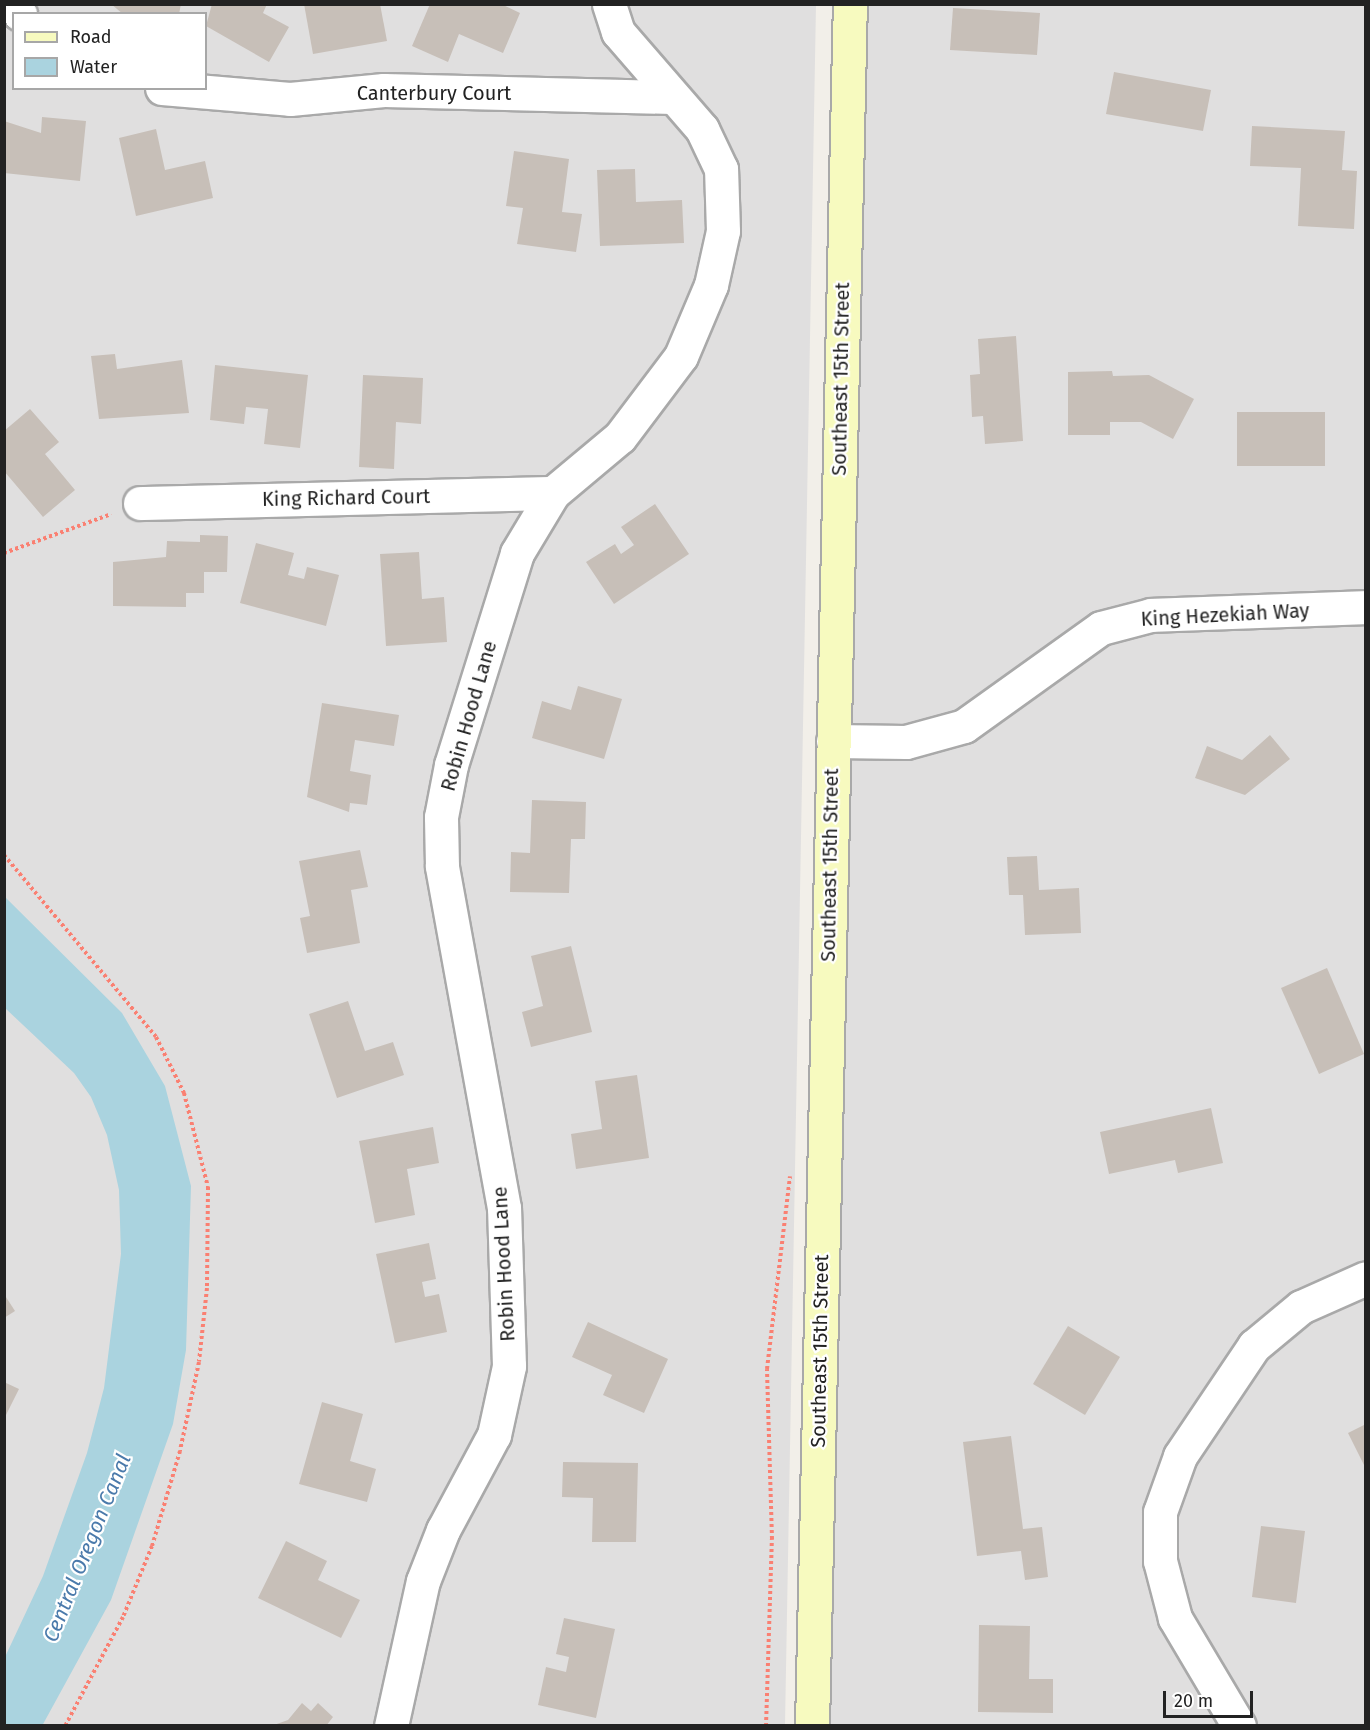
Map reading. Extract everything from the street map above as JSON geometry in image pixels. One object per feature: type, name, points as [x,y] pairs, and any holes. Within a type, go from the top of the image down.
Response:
[{"type":"main road","name":"Southeast 15th Street","points":[[812,1725],[850,4]]},
{"type":"street","name":"Robin Hood Lane","points":[[391,1725],[423,1581],[443,1530],[494,1435],[509,1366],[504,1208],[442,866],[441,817],[451,765],[517,554],[552,493],[620,437],[681,356],[711,285],[723,231],[722,169],[702,129],[618,32],[609,4]]},
{"type":"street","name":"Canterbury Court","points":[[185,90],[290,99],[384,90],[672,97]]},
{"type":"street","name":"King Richard Court","points":[[140,503],[552,493]]},
{"type":"street","name":"King Hezekiah Way","points":[[833,741],[906,742],[964,726],[1101,628],[1151,615],[1365,607]]},
{"type":"street","points":[[1239,1725],[1175,1618],[1160,1561],[1160,1512],[1180,1456],[1254,1346],[1301,1307],[1365,1278]]},
{"type":"path","points":[[4,553],[140,503]]},
{"type":"path","points":[[4,855],[156,1037],[183,1093],[208,1187],[205,1309],[180,1451],[152,1546],[123,1617],[65,1725]]},
{"type":"path","points":[[766,1725],[772,1539],[767,1369],[792,1165]]},
{"type":"shaded area","points":[[5,5],[816,5],[785,1725],[5,1726]]},
{"type":"shaded area","points":[[833,5],[1365,5],[1365,1725],[803,1726]]},
{"type":"water","name":"Central Oregon Canal","points":[[5,897],[122,1013],[165,1086],[191,1186],[186,1350],[173,1424],[111,1600],[42,1726],[5,1725],[5,1657],[43,1576],[87,1453],[104,1388],[121,1254],[119,1190],[107,1135],[91,1097],[74,1073],[5,1008]]},
{"type":"building","points":[[111,4],[181,4],[179,12],[121,12]]},
{"type":"building","points":[[212,4],[267,4],[263,13],[289,27],[269,62],[207,27]]},
{"type":"building","points":[[304,4],[380,4],[387,41],[313,54]]},
{"type":"building","points":[[430,4],[501,4],[520,13],[503,53],[459,34],[448,62],[412,46]]},
{"type":"building","points":[[953,8],[1040,13],[1037,55],[950,50]]},
{"type":"building","points":[[1114,72],[1211,90],[1203,131],[1106,114]]},
{"type":"building","points":[[42,117],[86,121],[80,181],[4,173],[4,121],[41,133]]},
{"type":"building","points":[[1252,126],[1345,131],[1342,170],[1357,171],[1354,229],[1298,226],[1301,168],[1250,166]]},
{"type":"building","points":[[156,129],[165,170],[205,161],[213,198],[136,216],[119,138]]},
{"type":"building","points":[[514,151],[569,159],[562,212],[582,214],[576,252],[517,244],[523,208],[506,206]]},
{"type":"building","points":[[635,169],[636,202],[682,200],[684,243],[600,246],[597,170]]},
{"type":"building","points":[[1016,336],[1023,441],[985,444],[983,416],[972,417],[970,375],[980,374],[978,339]]},
{"type":"building","points":[[115,354],[117,369],[182,360],[189,413],[99,419],[91,356]]},
{"type":"building","points":[[215,365],[308,375],[300,448],[264,444],[268,409],[246,407],[244,424],[210,420]]},
{"type":"building","points":[[1112,371],[1113,376],[1149,375],[1194,399],[1173,439],[1141,422],[1110,422],[1110,435],[1068,435],[1068,372]]},
{"type":"building","points":[[363,375],[423,378],[421,424],[396,422],[394,469],[359,467]]},
{"type":"building","points":[[30,409],[59,442],[45,454],[75,490],[43,517],[4,471],[4,431]]},
{"type":"building","points":[[1237,412],[1325,412],[1325,466],[1237,466]]},
{"type":"building","points":[[655,504],[689,554],[614,604],[586,562],[615,544],[621,554],[634,545],[621,527]]},
{"type":"building","points":[[200,535],[228,536],[227,572],[204,572],[204,593],[186,593],[186,607],[113,606],[113,562],[166,557],[167,541],[200,542]]},
{"type":"building","points":[[256,543],[294,553],[288,575],[304,579],[307,567],[339,575],[326,626],[240,603]]},
{"type":"building","points":[[419,552],[422,599],[444,597],[447,642],[386,646],[380,554]]},
{"type":"building","points":[[578,686],[622,699],[604,759],[532,738],[542,701],[571,710]]},
{"type":"building","points":[[322,703],[399,715],[394,746],[355,740],[350,771],[371,775],[367,805],[350,803],[349,812],[307,797]]},
{"type":"building","points":[[1270,735],[1290,759],[1245,795],[1195,778],[1207,746],[1242,760]]},
{"type":"building","points":[[532,800],[586,802],[585,839],[571,839],[569,893],[510,892],[511,852],[530,853]]},
{"type":"building","points":[[360,850],[368,887],[351,890],[360,943],[307,953],[300,918],[310,916],[299,861]]},
{"type":"building","points":[[1037,856],[1039,890],[1079,888],[1081,933],[1025,935],[1023,895],[1009,895],[1007,857]]},
{"type":"building","points":[[571,946],[592,1032],[531,1047],[522,1012],[543,1006],[531,956]]},
{"type":"building","points":[[1327,968],[1364,1054],[1319,1074],[1281,988]]},
{"type":"building","points":[[348,1001],[365,1051],[393,1042],[404,1075],[337,1098],[309,1014]]},
{"type":"building","points":[[637,1075],[649,1158],[576,1169],[571,1134],[602,1129],[595,1081]]},
{"type":"building","points":[[1211,1108],[1223,1163],[1178,1173],[1175,1160],[1109,1174],[1100,1132]]},
{"type":"building","points":[[433,1127],[439,1163],[407,1169],[415,1215],[375,1223],[359,1141]]},
{"type":"building","points":[[429,1243],[436,1279],[422,1282],[425,1297],[439,1294],[447,1332],[395,1343],[376,1254]]},
{"type":"building","points":[[4,1294],[15,1311],[4,1318]]},
{"type":"building","points":[[588,1322],[668,1359],[644,1413],[603,1395],[612,1375],[572,1357]]},
{"type":"building","points":[[1068,1326],[1120,1357],[1085,1415],[1033,1384]]},
{"type":"building","points":[[4,1382],[19,1389],[4,1419]]},
{"type":"building","points":[[322,1402],[363,1414],[350,1461],[376,1469],[367,1502],[299,1484]]},
{"type":"building","points":[[1366,1424],[1366,1469],[1348,1433]]},
{"type":"building","points":[[1011,1436],[1023,1529],[1042,1527],[1048,1577],[1025,1580],[1021,1551],[977,1556],[963,1442]]},
{"type":"building","points":[[563,1462],[638,1463],[636,1542],[592,1542],[593,1498],[562,1497]]},
{"type":"building","points":[[1261,1526],[1305,1531],[1296,1603],[1252,1597]]},
{"type":"building","points":[[286,1541],[327,1561],[318,1580],[360,1600],[341,1638],[258,1598]]},
{"type":"building","points":[[564,1618],[615,1629],[596,1718],[538,1705],[546,1667],[566,1672],[569,1657],[556,1654]]},
{"type":"building","points":[[979,1625],[1030,1626],[1029,1679],[1053,1679],[1053,1713],[978,1712]]},
{"type":"building","points":[[302,1703],[311,1711],[318,1703],[333,1717],[326,1726],[271,1726],[288,1720]]}]
